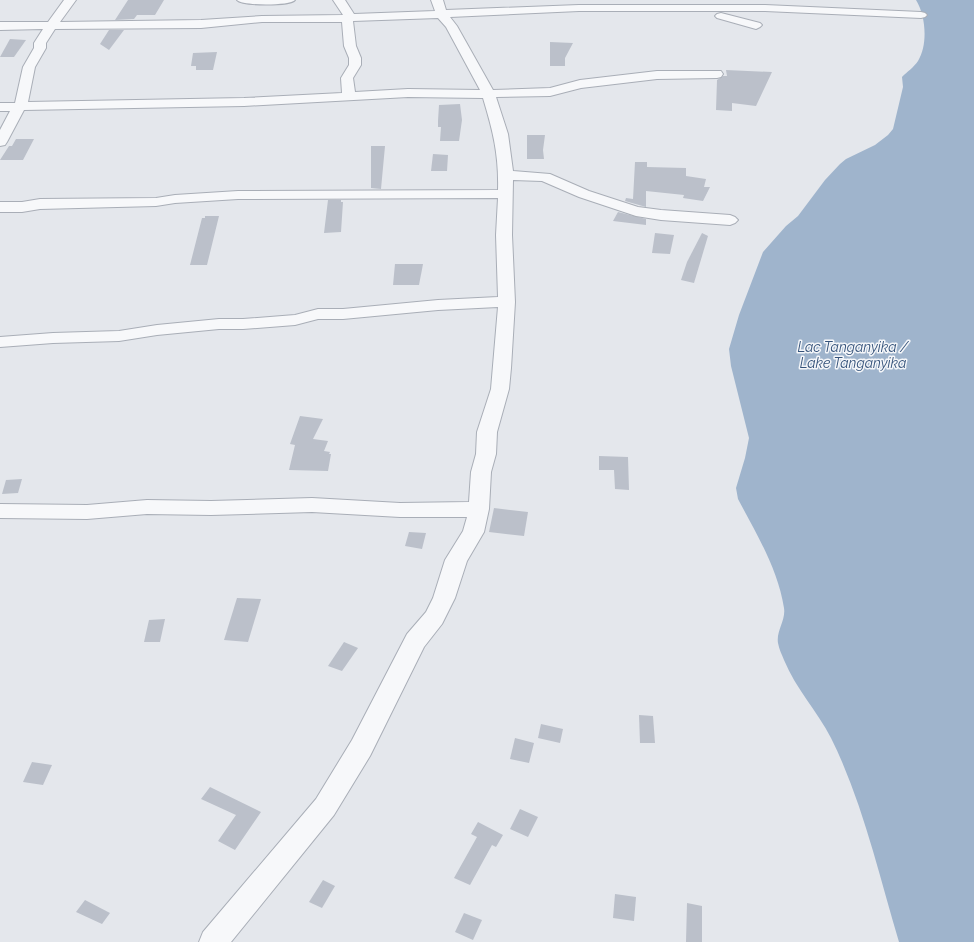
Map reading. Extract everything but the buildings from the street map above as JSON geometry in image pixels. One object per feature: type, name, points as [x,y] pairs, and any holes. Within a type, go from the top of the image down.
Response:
[{"type":"street","points":[[0,142],[25,95],[30,67],[40,48],[40,43],[70,0]]},
{"type":"street","points":[[242,0],[289,0]]},
{"type":"street","points":[[339,0],[349,15],[347,18],[350,46],[355,58],[355,65],[347,78],[349,95]]},
{"type":"street","points":[[0,26],[130,26],[240,22],[262,19],[347,18],[440,8],[579,8],[662,4],[756,25]]},
{"type":"street","points":[[213,942],[325,807],[361,748],[415,640],[434,618],[444,598],[456,560],[473,532],[479,509],[481,472],[486,454],[487,432],[500,389],[507,302],[504,235],[506,184],[501,134],[488,93],[440,8]]},
{"type":"street","points":[[677,8],[760,8],[921,15]]},
{"type":"street","points":[[0,107],[244,102],[349,95],[408,93],[550,92],[580,84],[656,75],[717,74]]},
{"type":"street","points":[[0,207],[22,207],[40,204],[156,202],[175,199],[238,195],[506,184],[545,177],[584,194],[636,211],[675,216],[730,220]]},
{"type":"street","points":[[0,342],[53,338],[118,336],[157,330],[295,320],[318,314],[343,314],[438,305],[507,302]]},
{"type":"street","points":[[0,511],[87,512],[147,507],[211,508],[312,505],[400,510],[479,509]]},
{"type":"water","name":"Lac Tanganyika / Lake Tanganyika","points":[[916,0],[974,0],[974,942],[899,942],[861,812],[842,762],[831,738],[794,681],[780,650],[778,639],[784,617],[784,608],[777,579],[766,552],[738,499],[736,488],[749,438],[731,366],[729,349],[739,315],[763,252],[786,226],[798,216],[825,180],[840,164],[846,159],[875,145],[893,129],[903,87],[902,77],[918,61],[923,47],[924,22]]}]
